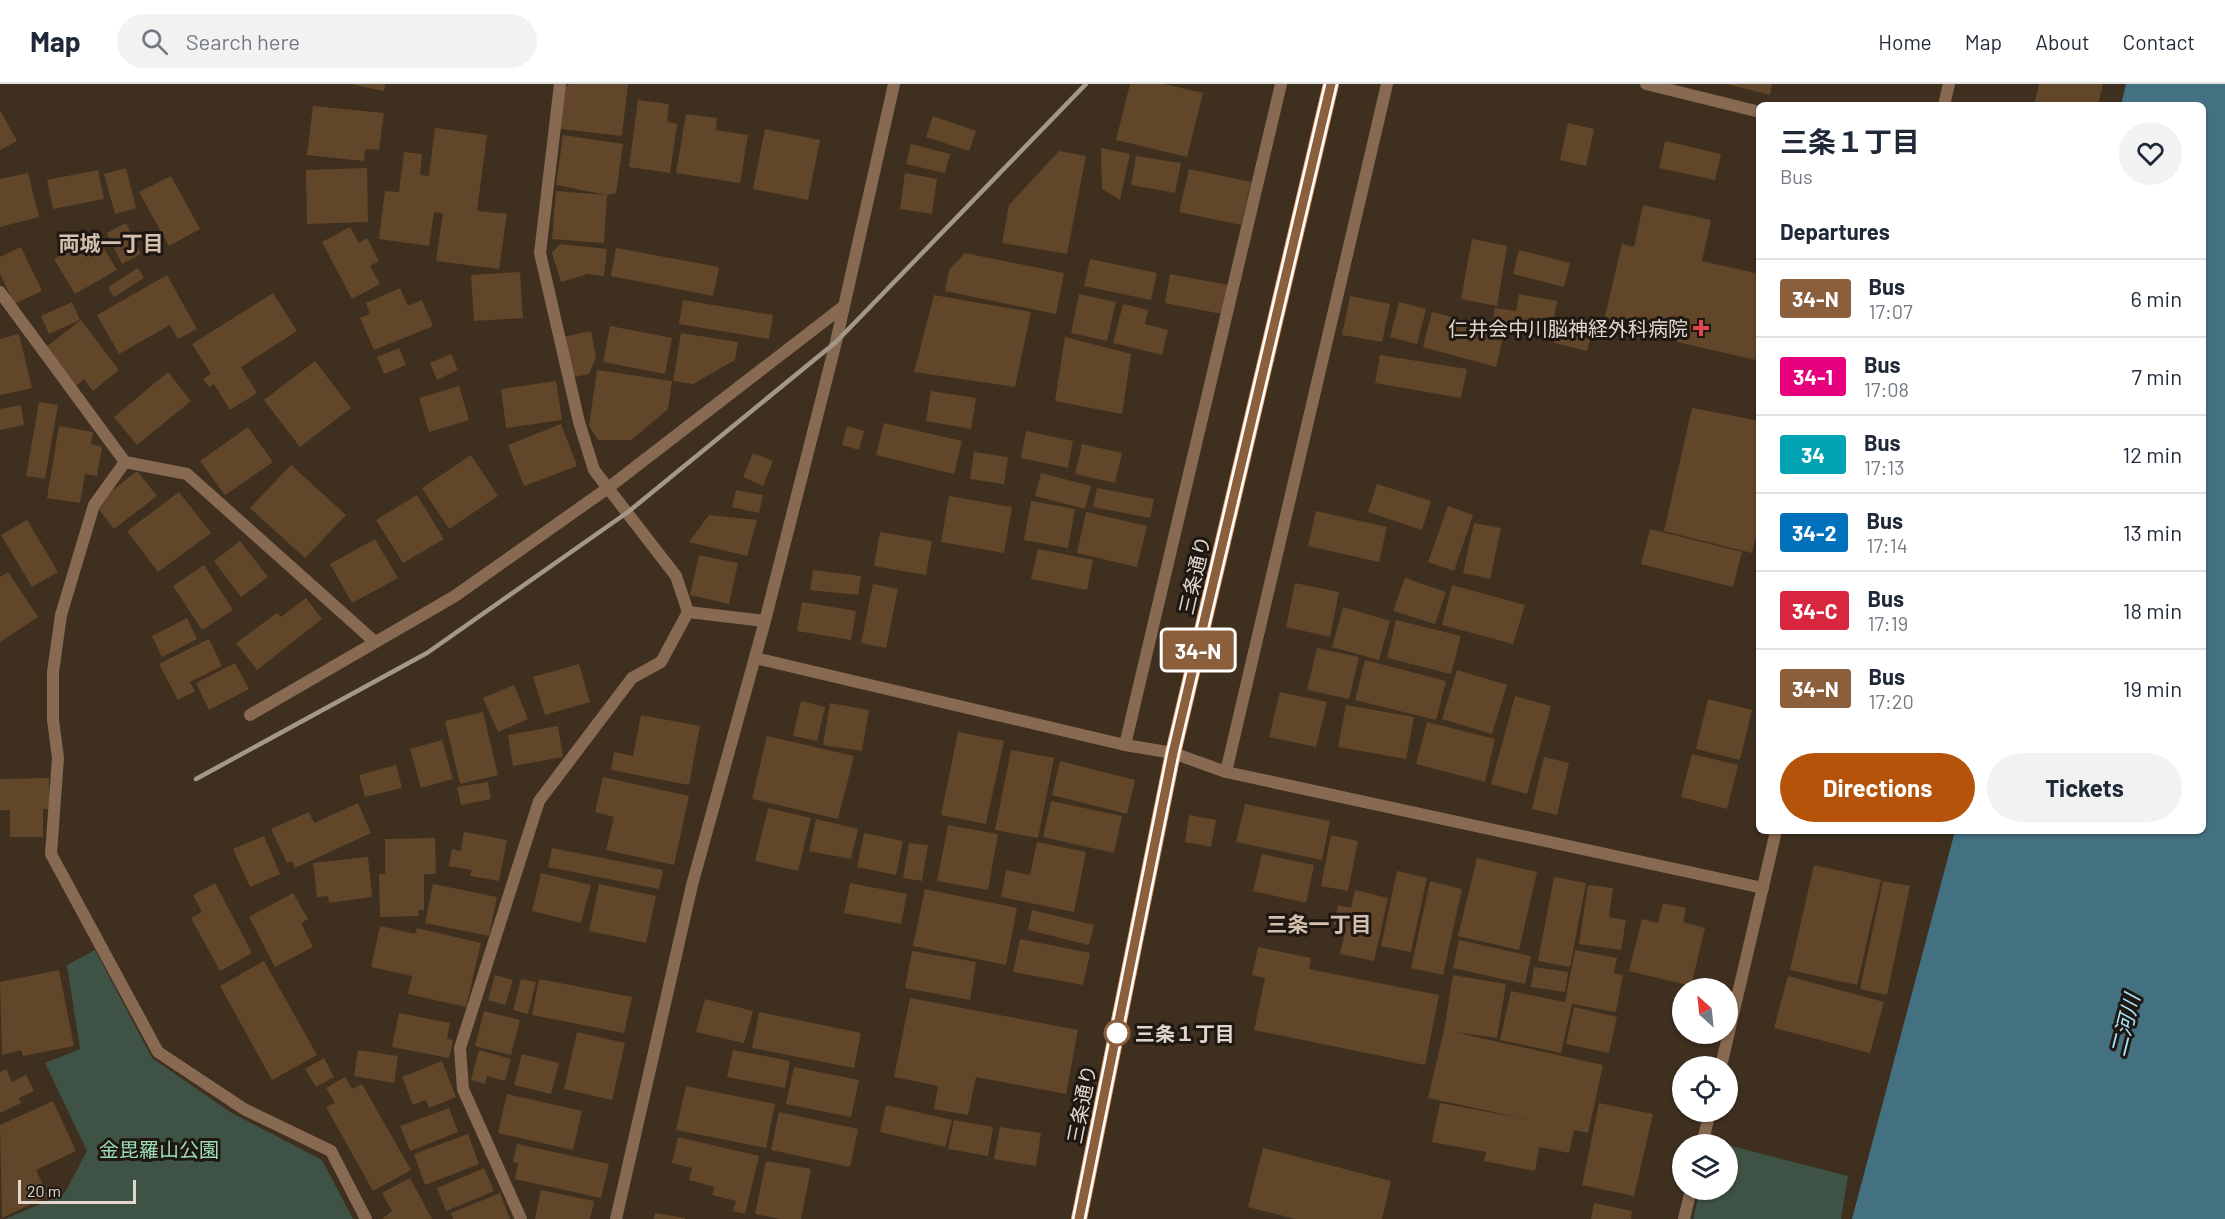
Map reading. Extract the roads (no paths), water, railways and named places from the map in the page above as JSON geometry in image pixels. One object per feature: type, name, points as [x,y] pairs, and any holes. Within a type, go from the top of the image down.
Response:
[{"type":"highway","name":"三条通り","points":[[1079,1219],[1173,753],[1331,84]]},
{"type":"street","points":[[521,1219],[464,1089],[460,1048],[539,801],[632,678],[661,662],[688,612],[676,576],[594,470],[579,422],[540,253],[560,84]]},
{"type":"street","points":[[616,1219],[692,885],[765,621],[844,306],[894,84]]},
{"type":"street","points":[[1125,745],[1281,84]]},
{"type":"street","points":[[1226,772],[1387,84]]},
{"type":"street","points":[[1646,84],[1756,111]]},
{"type":"street","points":[[1945,102],[1949,84]]},
{"type":"street","points":[[0,292],[125,462],[187,474],[375,642]]},
{"type":"street","points":[[250,715],[455,596],[608,488],[844,306]]},
{"type":"street","points":[[125,462],[94,505],[61,615],[53,672],[53,720],[58,758],[51,854],[158,1052],[244,1109],[331,1151],[366,1219]]},
{"type":"street","points":[[688,612],[765,621]]},
{"type":"street","points":[[755,657],[1125,745],[1173,753],[1226,772],[1763,888]]},
{"type":"street","points":[[1722,1056],[1775,834]]},
{"type":"street","points":[[1684,1219],[1689,1200]]},
{"type":"water","name":"二河川","points":[[2126,84],[2225,84],[2225,1219],[1852,1219],[1954,834],[2206,834],[2206,102],[2122,102]]},
{"type":"railway","points":[[196,779],[427,653],[628,512],[836,342],[1086,84]]},
{"type":"place","name":"仁井会中川脳神経外科病院","points":[[1701,328]]},
{"type":"place","name":"三条１丁目","points":[[1117,1033]]},
{"type":"district","name":"両城一丁目","points":[[111,242]]},
{"type":"district","name":"三条一丁目","points":[[1319,923]]},
{"type":"park label","name":"金毘羅山公園","points":[[159,1149]]}]
